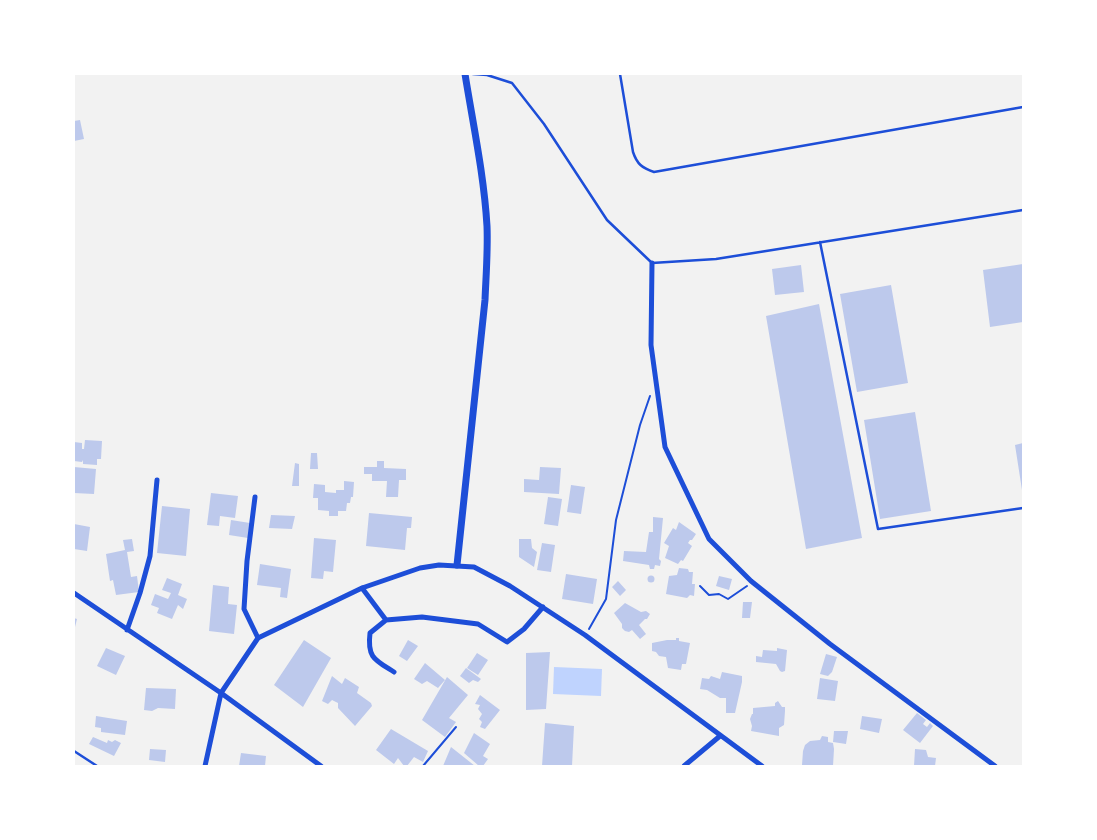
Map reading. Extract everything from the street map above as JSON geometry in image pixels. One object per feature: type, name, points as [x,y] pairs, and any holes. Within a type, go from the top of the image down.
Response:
[{"type":"street","points":[[457,565],[485,300],[487,260],[484,192],[465,74]]},
{"type":"street","points":[[652,264],[651,345],[665,448],[709,539],[751,581],[830,644],[995,766]]},
{"type":"street","points":[[127,630],[150,556],[157,480]]},
{"type":"street","points":[[256,497],[244,610],[258,638]]},
{"type":"street","points":[[205,766],[221,693],[258,638],[362,588],[420,568],[439,565],[457,565],[474,568],[510,586],[585,635],[762,766]]},
{"type":"street","points":[[362,588],[386,620]]},
{"type":"street","points":[[74,593],[221,693],[321,766]]},
{"type":"street","points":[[394,672],[374,660],[368,647],[370,633],[386,620],[422,617],[478,624],[508,642],[543,607]]},
{"type":"street","points":[[684,766],[720,736]]},
{"type":"lane","points":[[473,74],[487,75],[512,83],[544,124],[606,220],[652,264],[716,259],[1023,210]]},
{"type":"lane","points":[[620,74],[633,152],[642,169],[654,172],[1023,108]]},
{"type":"lane","points":[[820,242],[878,530],[1023,508]]},
{"type":"lane","points":[[74,751],[97,766]]},
{"type":"path","points":[[585,635],[606,599],[616,520],[640,425],[656,378]]},
{"type":"path","points":[[700,586],[709,595],[719,594],[728,599],[746,587],[751,581]]},
{"type":"path","points":[[423,766],[456,727]]},
{"type":"water","points":[[554,667],[602,669],[601,696],[553,694]]},
{"type":"building","points":[[80,120],[84,139],[74,141],[74,121]]},
{"type":"building","points":[[1023,264],[1023,322],[990,327],[983,270]]},
{"type":"building","points":[[801,265],[804,292],[775,295],[772,269]]},
{"type":"building","points":[[891,285],[908,383],[857,392],[840,294]]},
{"type":"building","points":[[819,304],[862,538],[806,549],[766,316]]},
{"type":"building","points":[[915,412],[931,511],[880,519],[864,420]]},
{"type":"building","points":[[85,440],[102,441],[101,459],[97,459],[97,465],[83,464],[83,460],[82,462],[74,461],[74,442],[82,443],[82,449],[84,449]]},
{"type":"building","points":[[1023,443],[1023,490],[1022,490],[1015,445]]},
{"type":"building","points":[[311,453],[317,453],[318,469],[310,469]]},
{"type":"building","points":[[377,461],[384,461],[384,468],[406,469],[406,480],[399,480],[398,497],[386,497],[387,481],[372,481],[372,474],[364,474],[364,467],[377,467]]},
{"type":"building","points":[[295,463],[299,464],[299,486],[292,486]]},
{"type":"building","points":[[74,467],[96,469],[94,494],[74,493]]},
{"type":"building","points":[[540,467],[561,468],[559,494],[524,492],[524,479],[539,480]]},
{"type":"building","points":[[344,481],[354,482],[353,497],[351,497],[350,503],[347,503],[346,511],[338,511],[338,516],[329,516],[329,511],[318,510],[318,498],[313,498],[314,484],[325,485],[325,492],[336,493],[336,490],[344,490]]},
{"type":"building","points":[[571,485],[585,487],[581,514],[567,512]]},
{"type":"building","points":[[211,493],[238,496],[235,518],[220,516],[219,526],[207,525]]},
{"type":"building","points":[[548,497],[562,499],[558,526],[544,524]]},
{"type":"building","points":[[162,506],[190,509],[186,556],[157,553]]},
{"type":"building","points":[[369,513],[412,517],[411,528],[407,528],[405,550],[366,546]]},
{"type":"building","points":[[271,515],[295,516],[292,529],[269,528]]},
{"type":"building","points":[[653,517],[663,518],[660,566],[655,565],[654,569],[650,569],[649,565],[623,561],[624,551],[646,552],[649,532],[653,532]]},
{"type":"building","points":[[231,520],[250,523],[248,538],[229,535]]},
{"type":"building","points":[[679,522],[696,534],[688,543],[692,546],[683,561],[681,560],[678,564],[665,558],[669,546],[664,543],[673,528],[676,530]]},
{"type":"building","points":[[74,524],[90,527],[87,551],[74,549]]},
{"type":"building","points":[[314,538],[336,540],[333,572],[324,571],[323,579],[311,578]]},
{"type":"building","points":[[132,539],[134,551],[127,552],[131,577],[137,576],[139,592],[116,595],[113,580],[110,581],[106,554],[125,550],[123,540]]},
{"type":"building","points":[[519,539],[531,539],[532,548],[537,552],[534,567],[519,557]]},
{"type":"building","points":[[542,543],[555,545],[551,572],[537,570]]},
{"type":"building","points":[[260,564],[291,569],[287,598],[280,597],[281,588],[257,585]]},
{"type":"building","points":[[679,568],[688,569],[689,572],[693,572],[694,596],[690,595],[687,598],[666,594],[669,576],[677,575]]},
{"type":"building","points":[[566,574],[597,579],[593,604],[562,599]]},
{"type":"building","points":[[651,576],[654,579],[651,582],[648,579]]},
{"type":"building","points":[[719,576],[732,579],[729,590],[716,586]]},
{"type":"building","points":[[167,578],[182,584],[178,595],[187,599],[183,609],[178,605],[172,619],[157,613],[159,608],[151,605],[155,594],[168,599],[171,593],[162,590]]},
{"type":"building","points":[[618,581],[626,590],[620,596],[612,587]]},
{"type":"building","points":[[213,585],[229,587],[228,604],[237,605],[234,634],[209,631]]},
{"type":"building","points":[[743,602],[752,602],[750,618],[742,618]]},
{"type":"building","points":[[625,603],[641,612],[646,611],[650,614],[639,625],[646,634],[640,639],[632,630],[629,632],[622,628],[622,624],[614,613]]},
{"type":"building","points":[[74,618],[77,619],[74,631]]},
{"type":"building","points":[[676,638],[679,638],[679,641],[690,643],[686,664],[682,664],[681,670],[668,668],[666,657],[659,656],[656,652],[652,651],[652,643],[676,640]]},
{"type":"building","points":[[304,640],[331,658],[303,707],[274,685]]},
{"type":"building","points":[[408,640],[418,646],[407,661],[399,656]]},
{"type":"building","points":[[106,648],[125,656],[116,675],[97,666]]},
{"type":"building","points":[[777,648],[787,650],[785,671],[780,671],[776,664],[756,662],[756,656],[762,657],[763,650],[777,651]]},
{"type":"building","points":[[550,652],[546,709],[526,710],[526,653]]},
{"type":"building","points":[[477,653],[488,660],[478,675],[467,668]]},
{"type":"building","points":[[826,654],[837,657],[832,672],[828,676],[820,674]]},
{"type":"building","points":[[425,663],[445,680],[438,688],[427,681],[422,684],[414,679]]},
{"type":"building","points":[[466,668],[481,679],[478,682],[473,680],[469,683],[460,676]]},
{"type":"building","points":[[722,672],[742,676],[735,713],[726,713],[726,698],[720,698],[707,690],[700,689],[702,678],[709,679],[711,676],[720,679]]},
{"type":"building","points":[[332,676],[342,684],[345,678],[359,687],[357,693],[371,703],[372,706],[355,726],[338,708],[338,703],[332,700],[328,704],[322,701]]},
{"type":"building","points":[[447,677],[468,695],[449,718],[456,722],[445,737],[422,720]]},
{"type":"building","points":[[820,678],[838,681],[835,701],[817,699]]},
{"type":"building","points":[[146,688],[176,689],[175,709],[158,708],[152,711],[144,710]]},
{"type":"building","points":[[480,695],[500,710],[485,729],[480,727],[482,722],[479,719],[482,714],[478,709],[480,705],[475,704]]},
{"type":"building","points":[[778,701],[782,707],[785,707],[784,725],[779,728],[779,736],[751,731],[750,719],[753,714],[753,708],[775,706],[775,703]]},
{"type":"building","points":[[917,713],[926,720],[923,724],[927,727],[930,723],[933,726],[920,743],[903,730]]},
{"type":"building","points":[[96,716],[127,721],[125,735],[101,732],[101,728],[95,727]]},
{"type":"building","points":[[862,716],[882,719],[879,733],[860,729]]},
{"type":"building","points":[[545,723],[574,726],[572,766],[542,766]]},
{"type":"building","points":[[391,729],[428,751],[423,762],[414,757],[407,766],[404,766],[398,758],[394,764],[376,750]]},
{"type":"building","points":[[834,731],[848,731],[846,744],[833,742]]},
{"type":"building","points":[[474,733],[490,744],[483,756],[488,759],[483,766],[479,766],[464,753]]},
{"type":"building","points":[[822,736],[828,737],[828,742],[833,743],[833,766],[802,765],[805,745],[810,741],[820,740]]},
{"type":"building","points":[[93,737],[107,743],[108,740],[112,742],[115,740],[121,743],[114,756],[89,744]]},
{"type":"building","points":[[451,747],[475,766],[443,766]]},
{"type":"building","points":[[150,749],[166,750],[165,762],[149,760]]},
{"type":"building","points":[[915,749],[926,750],[928,757],[936,758],[935,766],[914,766]]},
{"type":"building","points":[[241,753],[266,756],[265,766],[239,766]]}]
